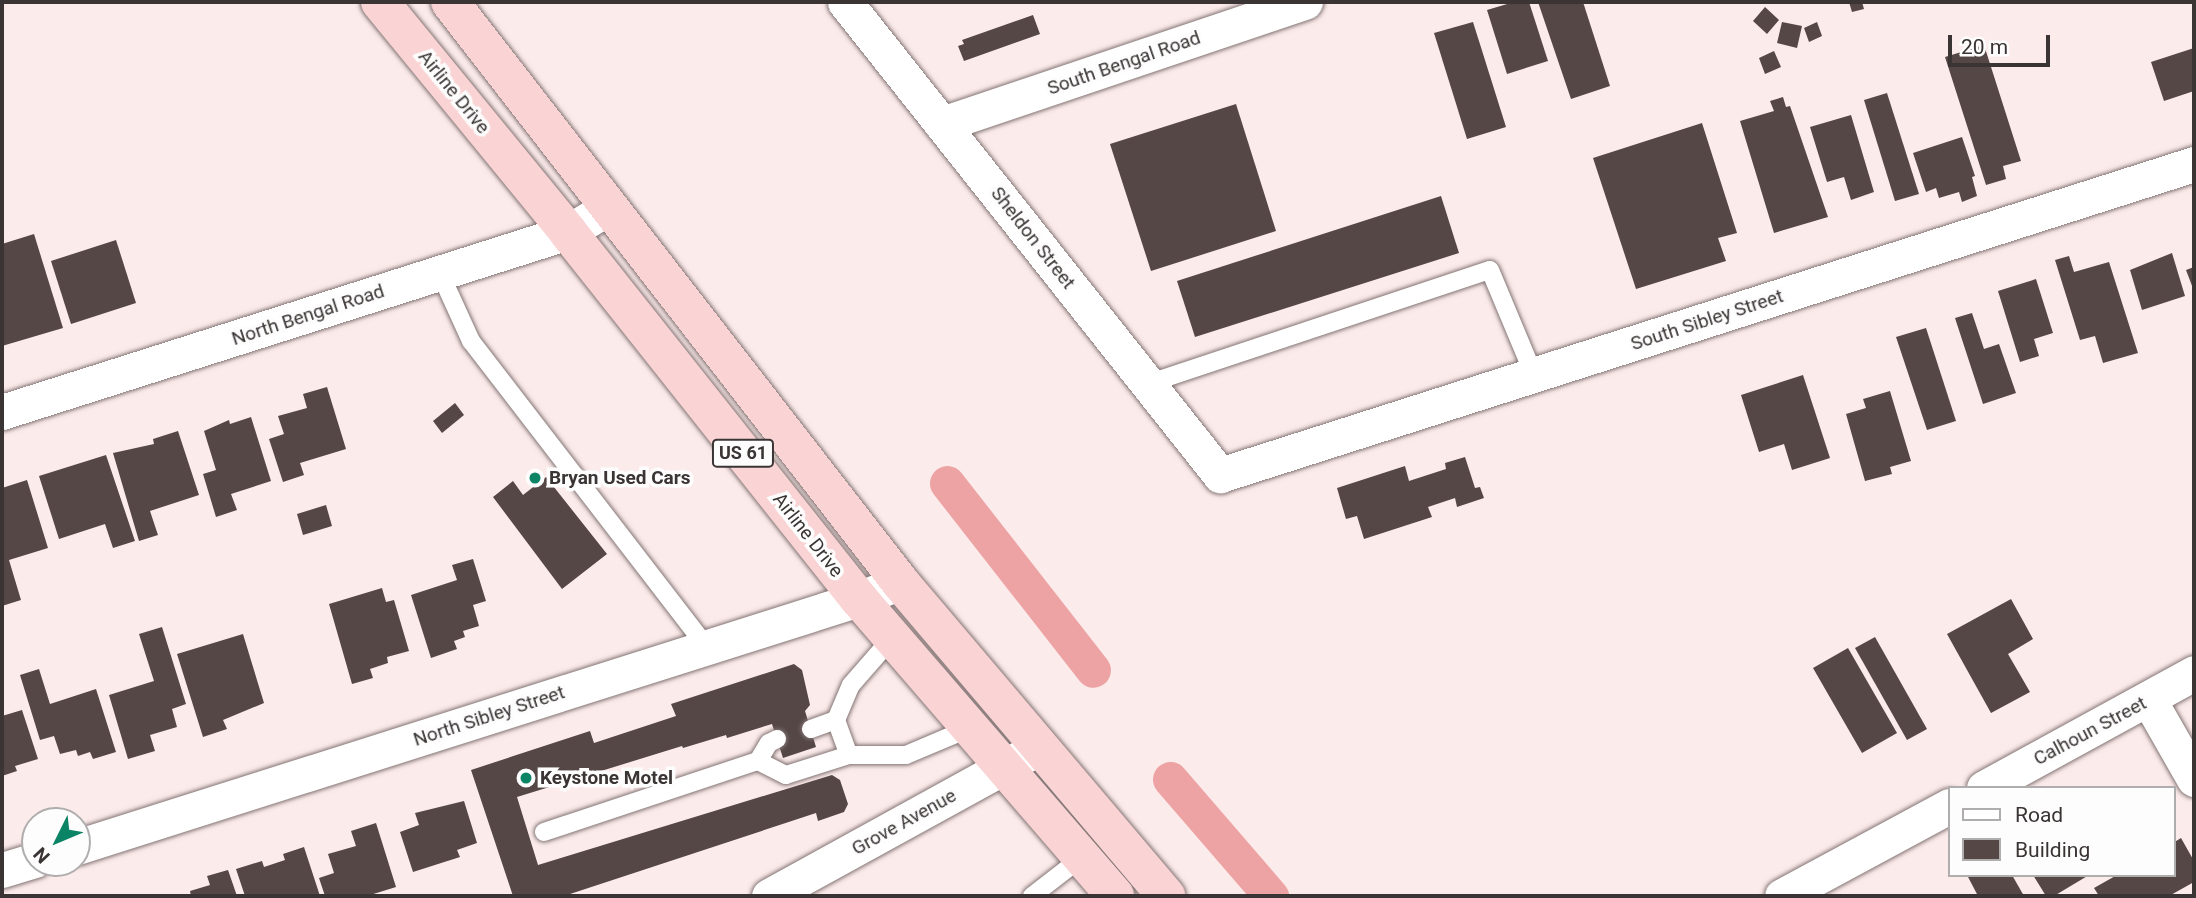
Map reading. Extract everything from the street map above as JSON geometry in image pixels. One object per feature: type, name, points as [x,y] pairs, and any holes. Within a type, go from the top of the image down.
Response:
[{"type":"highway","name":"Airline Drive","points":[[380,2],[568,232],[859,599],[1115,896]]},
{"type":"highway","name":"US 61","points":[[450,2],[900,582],[1166,896]]},
{"type":"street","name":"Sheldon Street","points":[[845,2],[1220,475]]},
{"type":"street","name":"South Bengal Road","points":[[943,124],[1305,2]]},
{"type":"street","name":"South Sibley Street","points":[[1220,475],[2194,163]]},
{"type":"street","name":"North Bengal Road","points":[[2,412],[568,232],[609,207]]},
{"type":"street","name":"North Sibley Street","points":[[91,843],[859,599],[900,582]]},
{"type":"street","name":"Calhoun Street","points":[[1988,786],[2194,673]]},
{"type":"street","points":[[2149,700],[2194,779]]},
{"type":"street","name":"Grove Avenue","points":[[769,896],[810,886],[1003,767],[1039,748]]},
{"type":"street","points":[[1782,896],[1948,807]]},
{"type":"street","points":[[2,870],[21,864]]},
{"type":"lane","points":[[1147,384],[1490,270],[1534,375]]},
{"type":"lane","points":[[440,273],[471,341],[707,647]]},
{"type":"lane","points":[[849,755],[836,720],[851,685],[892,638]]},
{"type":"lane","points":[[811,729],[836,720]]},
{"type":"lane","points":[[758,761],[786,775],[849,755],[906,755],[970,728]]},
{"type":"lane","points":[[544,832],[758,761],[769,743],[778,739]]},
{"type":"lane","points":[[1032,896],[1081,858]]},
{"type":"building","points":[[1514,2],[1529,2],[1548,61],[1507,74],[1487,10]]},
{"type":"building","points":[[1538,2],[1583,2],[1610,86],[1571,99]]},
{"type":"building","points":[[1849,2],[1862,2],[1864,9],[1852,12]]},
{"type":"building","points":[[1765,7],[1779,20],[1767,34],[1753,21]]},
{"type":"building","points":[[1033,15],[1040,34],[964,61],[958,46],[964,44],[962,40]]},
{"type":"building","points":[[1473,22],[1506,127],[1467,139],[1434,33]]},
{"type":"building","points":[[1782,22],[1802,26],[1797,48],[1777,43]]},
{"type":"building","points":[[1817,22],[1822,36],[1809,42],[1804,28]]},
{"type":"building","points":[[1984,45],[2021,161],[2003,166],[2006,179],[1986,185],[1945,57]]},
{"type":"building","points":[[2194,48],[2194,91],[2164,101],[2151,62]]},
{"type":"building","points":[[1774,51],[1781,67],[1765,74],[1759,58]]},
{"type":"building","points":[[1887,93],[1919,194],[1895,201],[1864,100]]},
{"type":"building","points":[[1783,97],[1786,107],[1790,106],[1828,217],[1774,233],[1740,121],[1774,111],[1770,101]]},
{"type":"building","points":[[1236,104],[1276,231],[1151,271],[1110,144]]},
{"type":"building","points":[[1851,115],[1874,192],[1851,200],[1844,177],[1827,182],[1810,127]]},
{"type":"building","points":[[1702,123],[1737,233],[1718,238],[1726,261],[1636,289],[1593,158]]},
{"type":"building","points":[[1962,137],[1975,176],[1972,177],[1977,196],[1962,202],[1959,192],[1939,198],[1936,188],[1926,192],[1913,153]]},
{"type":"building","points":[[1441,196],[1459,253],[1195,337],[1177,281]]},
{"type":"building","points":[[34,234],[63,328],[2,346],[2,244]]},
{"type":"building","points":[[116,240],[136,303],[71,324],[51,261]]},
{"type":"building","points":[[2172,253],[2185,296],[2142,310],[2130,270]]},
{"type":"building","points":[[2069,256],[2074,272],[2109,262],[2138,353],[2103,363],[2095,336],[2080,340],[2055,260]]},
{"type":"building","points":[[2194,267],[2194,291],[2186,270]]},
{"type":"building","points":[[2036,279],[2053,333],[2034,339],[2039,356],[2020,362],[1998,291]]},
{"type":"building","points":[[1972,313],[1984,349],[1999,344],[2016,393],[1983,404],[1955,318]]},
{"type":"building","points":[[1926,328],[1956,421],[1927,430],[1896,337]]},
{"type":"building","points":[[1803,375],[1830,458],[1792,470],[1784,444],[1759,452],[1741,395]]},
{"type":"building","points":[[327,387],[346,449],[300,463],[304,475],[283,482],[269,439],[284,434],[278,416],[307,408],[303,394]]},
{"type":"building","points":[[1890,391],[1911,461],[1890,467],[1892,474],[1865,481],[1846,414],[1866,408],[1863,399]]},
{"type":"building","points":[[455,403],[464,415],[442,433],[433,421]]},
{"type":"building","points":[[251,417],[271,481],[231,494],[237,510],[216,517],[203,474],[216,470],[204,431],[229,420],[230,424]]},
{"type":"building","points":[[178,431],[199,495],[150,511],[158,535],[139,541],[113,453],[154,444],[153,439]]},
{"type":"building","points":[[106,455],[135,541],[113,548],[105,524],[59,539],[39,476]]},
{"type":"building","points":[[1465,457],[1475,488],[1480,487],[1484,498],[1457,507],[1455,498],[1428,507],[1432,517],[1364,539],[1357,516],[1346,519],[1337,488],[1405,466],[1409,481],[1446,469],[1445,463]]},
{"type":"building","points":[[546,477],[607,554],[562,589],[493,497],[513,481],[523,495]]},
{"type":"building","points":[[27,480],[48,548],[9,560],[21,600],[2,606],[2,488]]},
{"type":"building","points":[[326,505],[332,526],[303,535],[297,514]]},
{"type":"building","points":[[473,559],[486,601],[473,605],[479,626],[463,631],[465,637],[454,641],[457,649],[431,658],[411,595],[457,580],[452,565]]},
{"type":"building","points":[[382,588],[386,602],[394,600],[409,651],[387,657],[388,663],[370,669],[373,678],[352,684],[329,604]]},
{"type":"building","points":[[2011,599],[2033,639],[2008,654],[2030,692],[1991,713],[1947,634]]},
{"type":"building","points":[[162,627],[186,704],[172,709],[177,727],[150,735],[155,751],[128,759],[109,695],[154,681],[139,634]]},
{"type":"building","points":[[243,634],[264,703],[223,720],[227,729],[203,737],[177,654]]},
{"type":"building","points":[[1875,637],[1927,729],[1907,740],[1855,648]]},
{"type":"building","points":[[1848,648],[1897,733],[1862,753],[1813,668]]},
{"type":"building","name":"Keystone Motel","points":[[794,664],[802,670],[810,705],[805,711],[816,747],[783,758],[772,724],[727,738],[726,735],[683,748],[682,746],[517,797],[538,865],[832,775],[840,780],[848,804],[844,812],[818,821],[816,813],[564,896],[513,896],[471,770],[590,731],[594,743],[676,716],[671,704]]},
{"type":"building","points":[[39,669],[50,704],[96,689],[116,752],[93,759],[90,752],[78,756],[76,750],[60,754],[54,736],[40,740],[20,675]]},
{"type":"building","points":[[22,710],[38,759],[15,766],[17,771],[2,776],[2,716]]},
{"type":"building","points":[[464,801],[477,843],[457,850],[460,857],[413,872],[400,832],[419,825],[415,813]]},
{"type":"building","points":[[376,823],[396,887],[367,896],[325,896],[319,878],[334,873],[328,854],[356,846],[351,831]]},
{"type":"building","points":[[2181,838],[2194,861],[2194,882],[2169,896],[2099,896],[2094,888],[2113,877],[2175,877],[2175,842]]},
{"type":"building","points":[[304,847],[320,896],[245,896],[236,869],[262,861],[264,867],[285,860],[283,854]]},
{"type":"building","points":[[228,870],[237,896],[191,896],[190,891],[210,885],[207,876]]},
{"type":"building","points":[[1968,877],[2013,877],[2024,896],[1978,896]]},
{"type":"building","points":[[2034,877],[2086,877],[2054,896],[2046,896]]},
{"type":"waterway","points":[[947,483],[1093,670]]},
{"type":"waterway","points":[[1170,779],[1271,896]]},
{"type":"place","name":"Bryan Used Cars","points":[[535,478]]},
{"type":"place","name":"Keystone Motel","points":[[526,778]]}]
